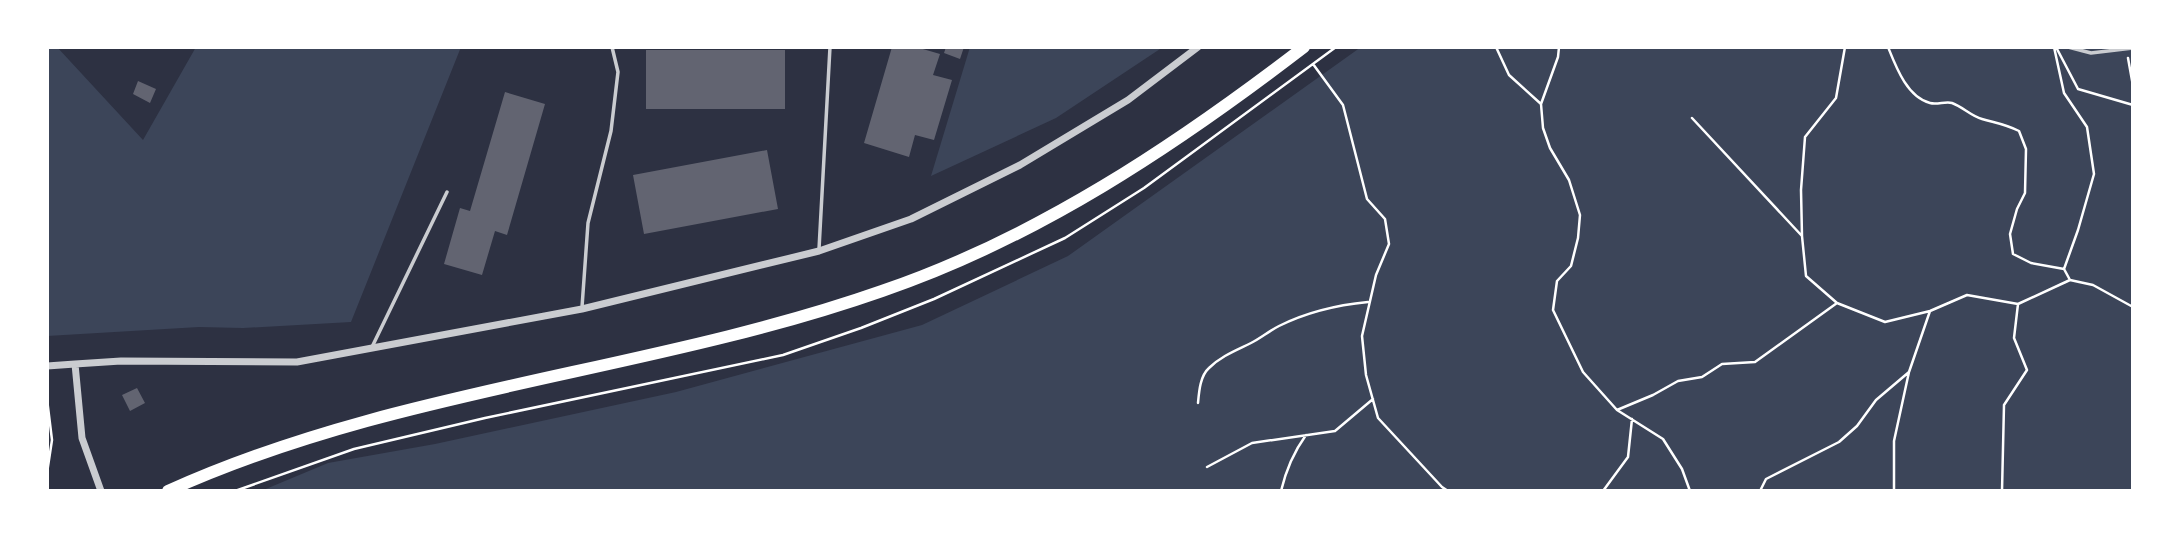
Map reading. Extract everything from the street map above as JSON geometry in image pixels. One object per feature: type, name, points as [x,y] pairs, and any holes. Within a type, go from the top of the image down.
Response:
[{"type":"main road","points":[[168,491],[260,454],[350,424],[485,390],[704,343],[814,313],[943,269],[1083,199],[1228,105],[1304,47]]},
{"type":"street","points":[[47,366],[121,360],[297,362],[582,309],[819,251],[911,219],[1020,165],[1128,100],[1198,47]]},
{"type":"street","points":[[75,364],[82,438],[101,491]]},
{"type":"lane","points":[[582,309],[588,223],[613,119],[618,72],[612,47]]},
{"type":"lane","points":[[819,251],[831,47]]},
{"type":"lane","points":[[2068,47],[2091,53],[2133,48]]},
{"type":"lane","points":[[372,347],[447,192]]},
{"type":"path","points":[[1496,47],[1509,75],[1541,104]]},
{"type":"path","points":[[1559,47],[1541,104],[1543,128],[1550,148],[1569,180],[1580,215],[1571,266],[1557,281],[1553,310],[1583,372],[1617,410],[1663,439],[1682,469],[1690,491]]},
{"type":"path","points":[[1845,47],[1836,98],[1805,137],[1801,190],[1806,276],[1837,303],[1885,321],[1930,311],[1967,295],[2018,304],[2070,280],[2093,285],[2133,307]]},
{"type":"path","points":[[1888,47],[1902,80],[1921,98],[1930,103],[1951,103],[1965,112],[2004,123],[2019,131],[2026,149],[2025,193],[2010,234],[2013,254],[2031,263],[2064,270],[2070,280]]},
{"type":"path","points":[[2055,47],[2064,93],[2087,127],[2094,174],[2064,270]]},
{"type":"path","points":[[2055,47],[2078,89],[2133,105]]},
{"type":"path","points":[[2126,48],[2133,86]]},
{"type":"path","points":[[1313,64],[1343,105],[1367,199],[1385,219],[1389,244],[1376,275],[1362,336],[1366,375],[1378,418],[1448,491]]},
{"type":"path","points":[[1692,118],[1802,236]]},
{"type":"path","points":[[1198,403],[1199,388],[1207,369],[1232,352],[1254,342],[1278,326],[1314,312],[1342,304],[1369,303]]},
{"type":"path","points":[[1617,410],[1678,381],[1702,377],[1721,365],[1755,362],[1837,303]]},
{"type":"path","points":[[2002,491],[2004,405],[2027,370],[2014,338],[2018,304]]},
{"type":"path","points":[[1894,491],[1894,441],[1909,372],[1930,311]]},
{"type":"path","points":[[1760,491],[1766,479],[1839,442],[1857,426],[1876,400],[1909,372]]},
{"type":"path","points":[[47,399],[52,440],[47,473]]},
{"type":"path","points":[[1207,467],[1252,443],[1335,431],[1373,399]]},
{"type":"path","points":[[1603,491],[1628,457],[1632,419]]},
{"type":"path","points":[[1281,491],[1285,472],[1306,436]]},
{"type":"shaded area","points":[[47,47],[57,47],[143,140],[196,47],[461,47],[351,322],[47,336]]},
{"type":"shaded area","points":[[970,47],[1163,47],[1056,118],[931,176]]},
{"type":"shaded area","points":[[1361,47],[2133,47],[2133,491],[261,491],[328,463],[435,444],[676,392],[922,325],[1068,256]]},
{"type":"building","points":[[892,47],[916,47],[940,54],[933,75],[952,80],[934,140],[915,135],[909,157],[864,143]]},
{"type":"building","points":[[946,47],[964,47],[960,59],[944,53]]},
{"type":"building","points":[[646,50],[785,50],[785,109],[646,109]]},
{"type":"building","points":[[138,81],[156,89],[150,103],[133,94]]},
{"type":"building","points":[[505,92],[545,104],[507,235],[495,231],[482,275],[444,264],[460,208],[470,211]]},
{"type":"building","points":[[767,150],[778,209],[644,234],[633,175]]},
{"type":"building","points":[[137,388],[145,403],[130,411],[122,395]]}]
